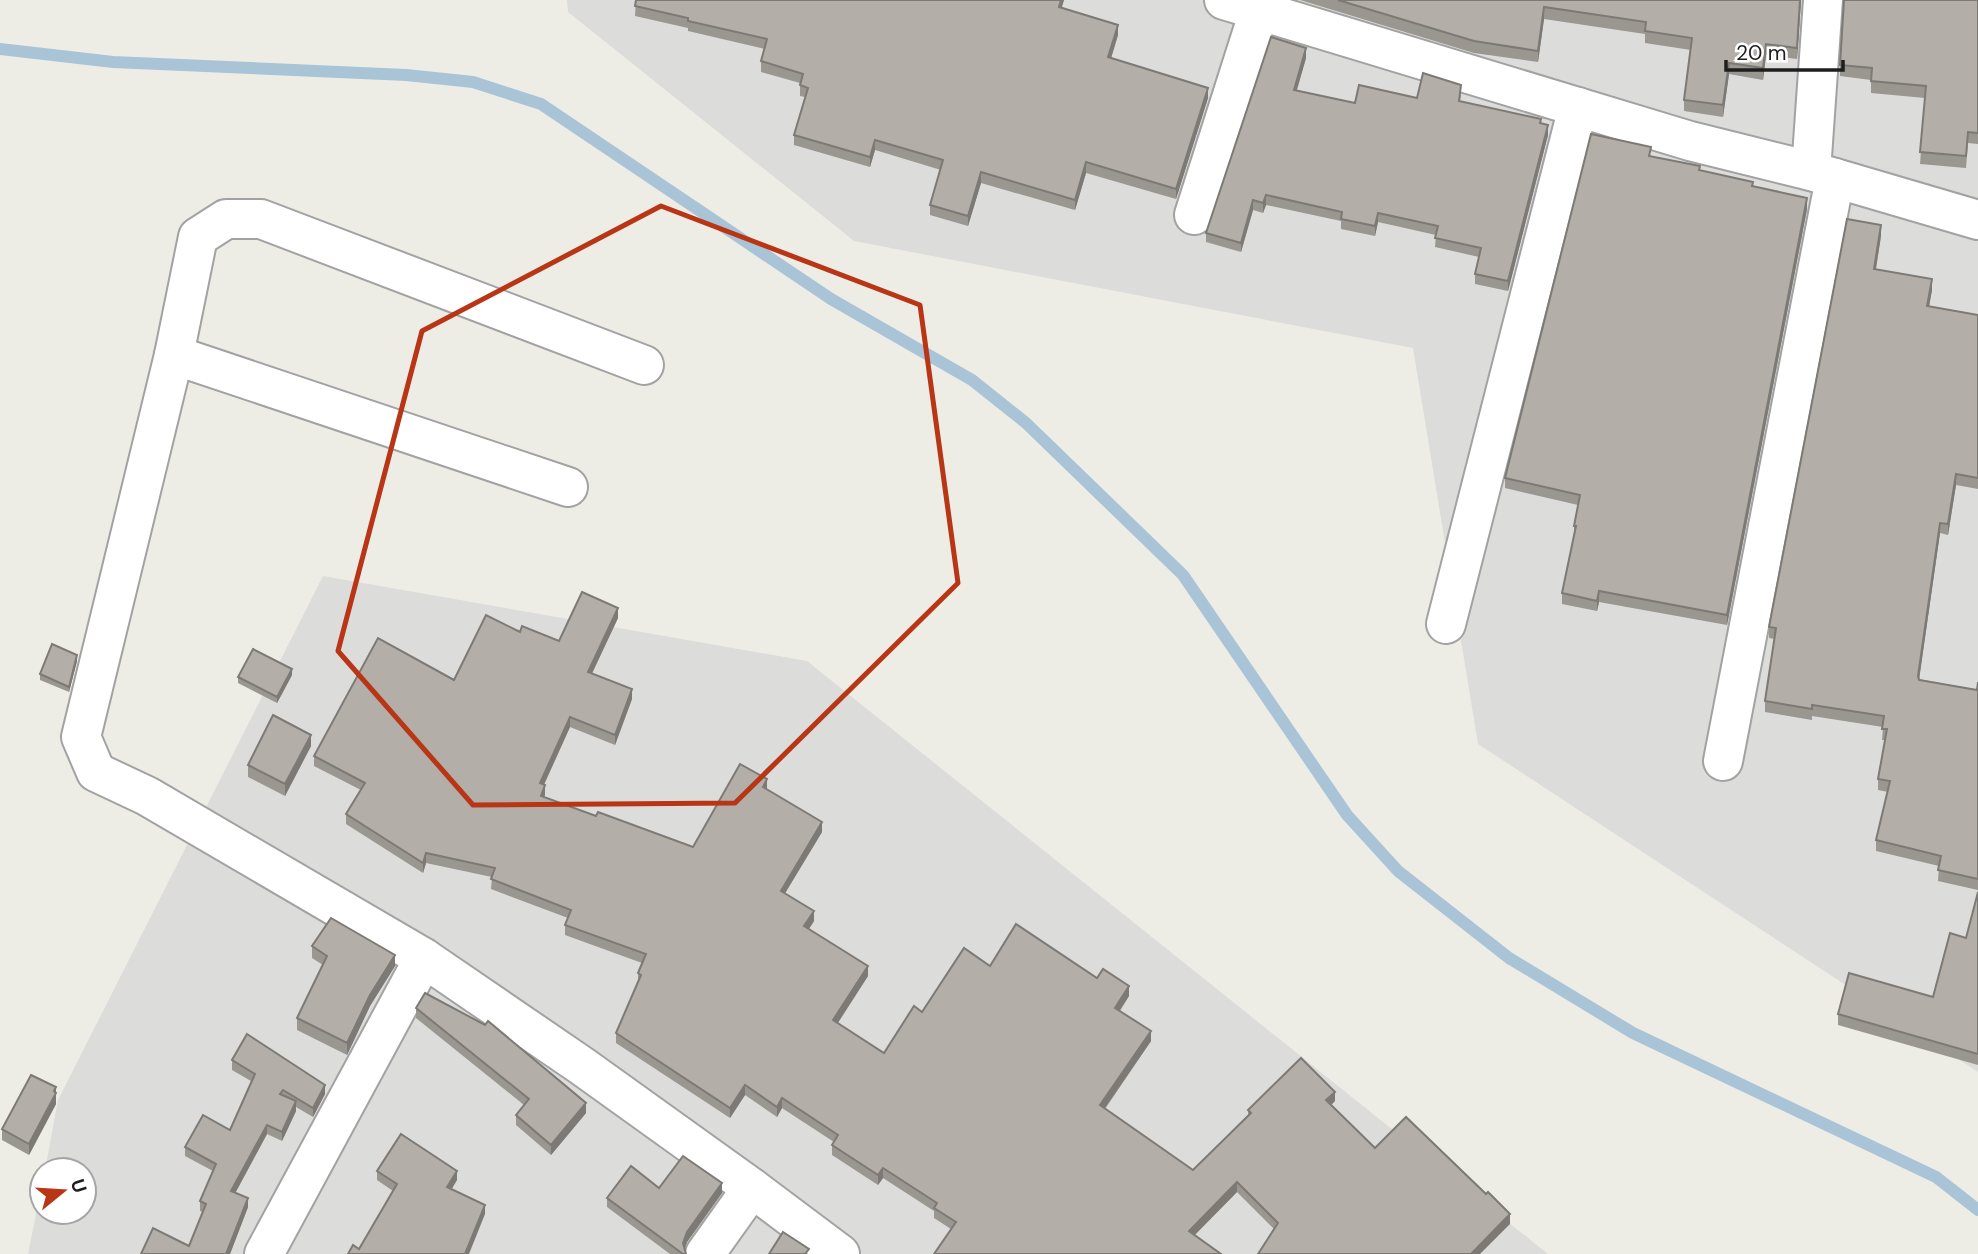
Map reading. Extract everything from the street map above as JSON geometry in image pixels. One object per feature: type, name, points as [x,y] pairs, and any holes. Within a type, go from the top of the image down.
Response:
[{"type":"street","points":[[1224,0],[1690,141],[1823,174],[1978,220]]},
{"type":"street","points":[[1723,761],[1823,174],[1823,0]]},
{"type":"street","points":[[1194,215],[1259,11]]},
{"type":"street","points":[[1446,624],[1578,107]]},
{"type":"street","points":[[644,365],[261,219],[226,219],[198,237],[174,355],[81,737],[96,772],[147,796],[424,958],[582,1066],[840,1254]]},
{"type":"street","points":[[174,355],[568,487]]},
{"type":"street","points":[[264,1254],[424,958]]},
{"type":"street","points":[[705,1254],[752,1188]]},
{"type":"highlighted area","points":[[661,206],[920,305],[958,583],[735,803],[473,805],[338,651],[422,331]]},
{"type":"shaded area","points":[[567,0],[1978,0],[1978,1072],[1478,744],[1413,348],[854,241],[568,12]]},
{"type":"shaded area","points":[[323,576],[807,661],[1548,1254],[28,1254],[34,1226],[98,1226],[98,1156],[48,1156],[58,1100]]},
{"type":"building","points":[[636,0],[1061,0],[1059,7],[1118,25],[1108,57],[1208,88],[1176,189],[1086,162],[1075,200],[981,172],[968,216],[930,205],[943,160],[875,140],[870,157],[794,135],[808,88],[800,85],[803,74],[761,61],[767,39],[635,6]]},
{"type":"building","points":[[1338,0],[1800,0],[1797,48],[1766,44],[1763,68],[1729,63],[1723,105],[1684,100],[1692,38],[1645,31],[1646,22],[1544,7],[1538,51],[1474,41]]},
{"type":"building","points":[[1844,0],[1978,0],[1978,133],[1968,132],[1966,156],[1920,152],[1926,86],[1871,81],[1872,68],[1840,65]]},
{"type":"building","points":[[1271,37],[1306,48],[1294,90],[1355,103],[1359,85],[1417,98],[1423,73],[1461,85],[1459,101],[1541,119],[1540,123],[1548,125],[1508,281],[1475,274],[1481,248],[1435,238],[1438,226],[1378,213],[1375,226],[1341,219],[1342,212],[1266,195],[1263,203],[1253,200],[1241,243],[1206,233]]},
{"type":"building","points":[[1591,134],[1651,147],[1649,156],[1700,166],[1699,170],[1753,182],[1752,186],[1807,198],[1727,615],[1599,591],[1597,601],[1562,593],[1580,495],[1505,478]]},
{"type":"building","points":[[1847,219],[1881,225],[1874,269],[1932,279],[1927,306],[1978,315],[1978,478],[1956,474],[1948,524],[1940,523],[1918,676],[1919,680],[1977,690],[1978,682],[1978,879],[1938,870],[1941,856],[1876,840],[1890,781],[1878,779],[1887,729],[1882,729],[1884,716],[1765,701],[1776,628],[1769,627]]},
{"type":"building","points":[[582,592],[618,608],[588,672],[632,689],[615,735],[570,717],[540,783],[545,785],[541,796],[596,816],[598,812],[693,847],[740,764],[767,779],[763,787],[822,822],[781,891],[814,911],[804,926],[868,966],[833,1020],[884,1053],[914,1006],[922,1012],[964,948],[990,966],[1016,924],[1097,978],[1103,969],[1129,986],[1115,1008],[1151,1031],[1100,1105],[1193,1170],[1251,1113],[1248,1110],[1301,1058],[1335,1092],[1326,1100],[1375,1148],[1406,1117],[1510,1214],[1471,1254],[1258,1254],[1278,1223],[1237,1182],[1189,1231],[1221,1254],[934,1254],[956,1222],[934,1208],[937,1203],[883,1168],[878,1175],[832,1145],[838,1135],[782,1098],[777,1107],[745,1085],[730,1108],[616,1033],[641,975],[638,973],[646,954],[565,925],[571,910],[491,879],[495,868],[426,853],[423,863],[346,814],[365,783],[314,756],[378,638],[454,680],[486,615],[520,632],[522,626],[559,641]]},
{"type":"building","points":[[52,644],[77,655],[69,687],[40,674]]},
{"type":"building","points":[[253,649],[292,669],[277,697],[238,677]]},
{"type":"building","points":[[273,715],[311,735],[285,784],[248,765]]},
{"type":"building","points":[[1978,892],[1978,1054],[1838,1014],[1849,973],[1933,997],[1950,933],[1966,938]]},
{"type":"building","points":[[331,918],[395,955],[370,995],[347,1043],[297,1018],[327,956],[312,946]]},
{"type":"building","points":[[425,993],[485,1025],[488,1021],[586,1103],[551,1145],[516,1115],[529,1099],[416,1008]]},
{"type":"building","points":[[247,1034],[325,1085],[313,1108],[283,1090],[280,1094],[296,1101],[282,1132],[267,1125],[231,1191],[248,1198],[226,1254],[141,1254],[153,1228],[189,1246],[206,1204],[200,1201],[216,1164],[185,1147],[203,1115],[230,1130],[255,1074],[232,1060]]},
{"type":"building","points":[[31,1075],[56,1087],[56,1093],[29,1144],[2,1129]]},
{"type":"building","points":[[401,1134],[457,1171],[447,1187],[485,1205],[465,1254],[348,1254],[353,1245],[359,1249],[397,1184],[377,1171]]},
{"type":"building","points":[[683,1156],[722,1183],[687,1232],[683,1243],[686,1254],[607,1198],[631,1166],[659,1188]]},
{"type":"building","points":[[783,1232],[809,1249],[805,1254],[769,1254]]},
{"type":"waterway","points":[[0,49],[113,62],[406,75],[473,82],[541,104],[831,299],[972,380],[1026,423],[1183,575],[1347,815],[1398,871],[1509,958],[1633,1033],[1936,1177],[1978,1210]]}]
